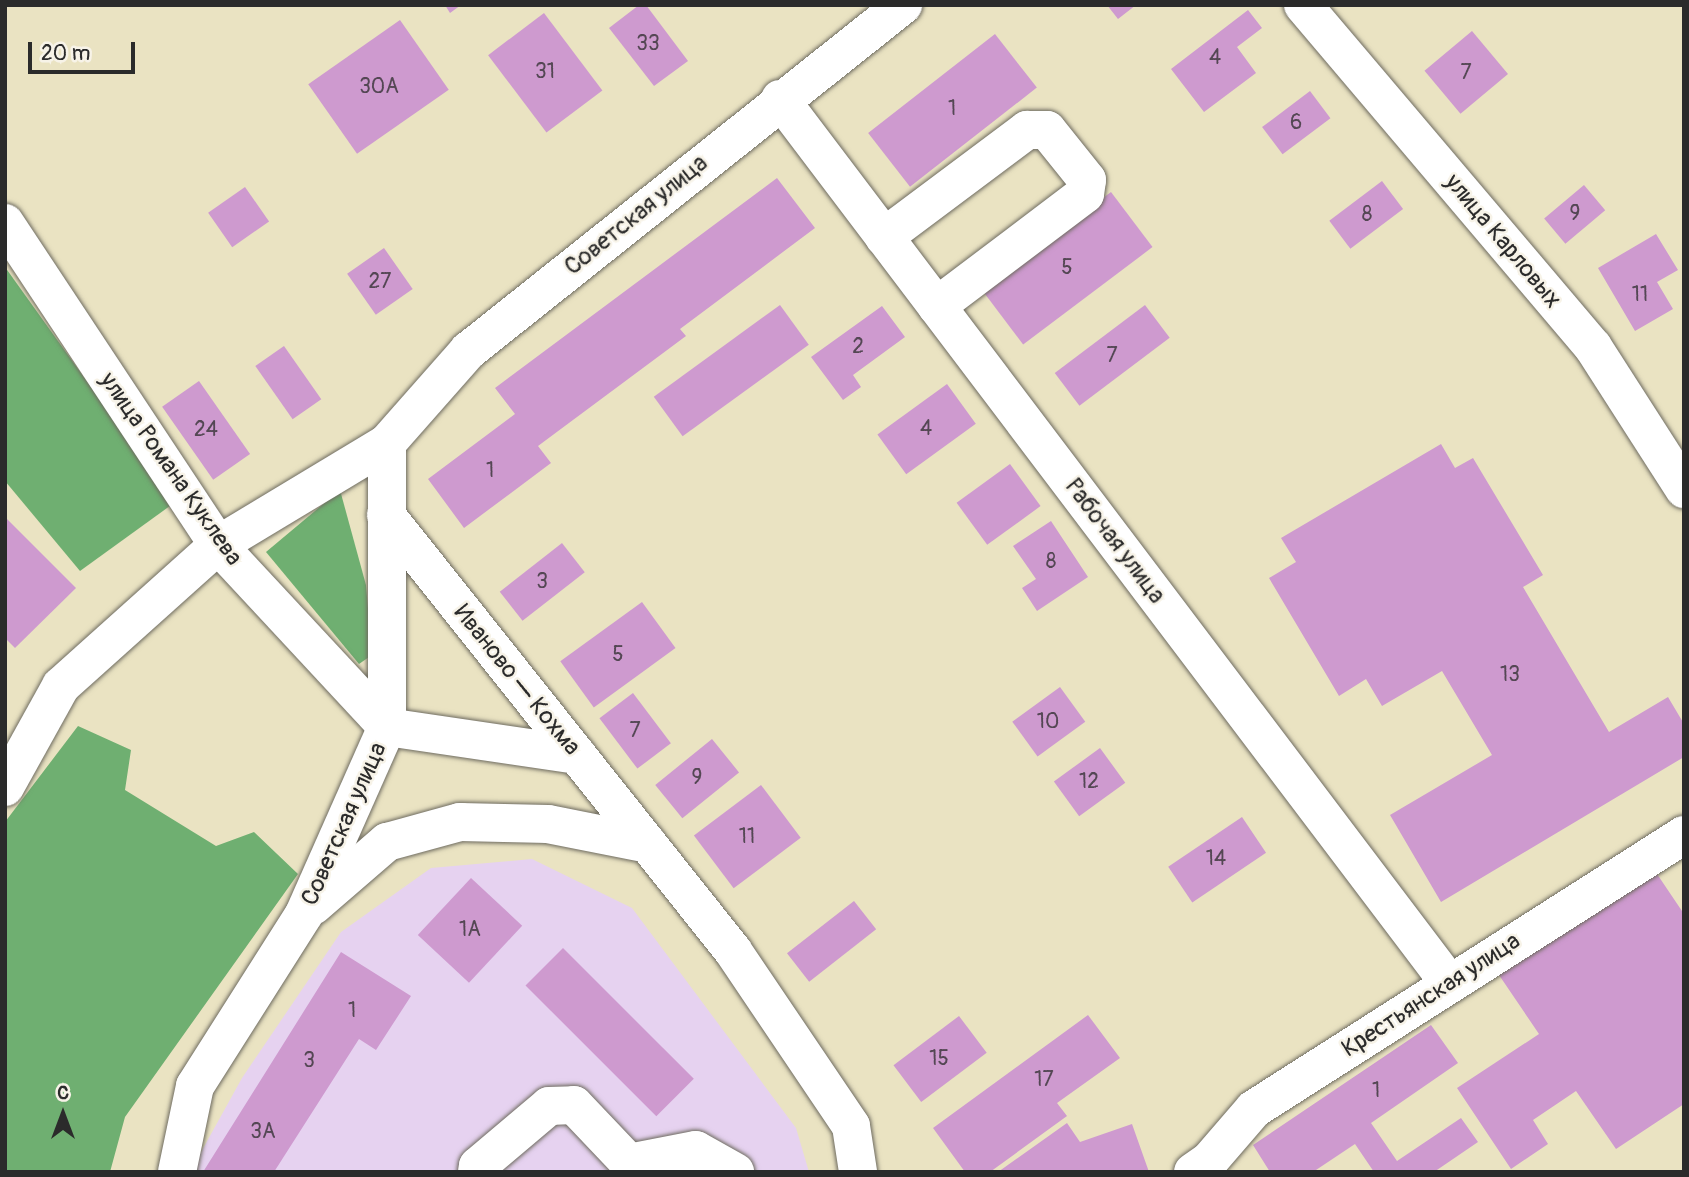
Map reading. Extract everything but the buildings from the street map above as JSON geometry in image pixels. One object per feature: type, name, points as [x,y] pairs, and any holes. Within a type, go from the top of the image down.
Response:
[{"type":"street","name":"Советская улица","points":[[5,787],[61,685],[218,545],[387,443],[468,351],[780,99],[903,5]]},
{"type":"street","name":"улица Карловых","points":[[1303,5],[1592,347],[1684,489]]},
{"type":"street","name":"Рабочая улица","points":[[780,99],[1449,983]]},
{"type":"street","points":[[884,237],[1027,130],[1047,130],[1087,180],[1085,194],[937,306]]},
{"type":"street","name":"улица Романа Куклева","points":[[5,223],[218,545],[387,727]]},
{"type":"street","name":"Советская улица","points":[[177,1172],[195,1086],[304,914],[387,727],[387,443]]},
{"type":"street","name":"Иваново — Кохма","points":[[386,515],[733,951],[851,1126],[858,1172]]},
{"type":"street","points":[[387,727],[577,755]]},
{"type":"street","points":[[304,914],[387,842],[460,822],[548,824],[648,844]]},
{"type":"street","name":"Крестьянская улица","points":[[1208,1168],[1254,1109],[1682,837]]},
{"type":"street","points":[[477,1172],[478,1166],[549,1106],[574,1105],[629,1167],[696,1150],[735,1172]]},
{"type":"shaded area","points":[[532,859],[632,908],[796,1128],[809,1172],[190,1172],[242,1078],[341,932],[431,868]]},
{"type":"green space","points":[[5,267],[174,503],[80,571],[5,481]]},
{"type":"green space","points":[[340,490],[366,585],[372,655],[359,664],[266,552]]},
{"type":"green space","points":[[78,726],[131,750],[125,790],[216,846],[254,832],[298,874],[125,1117],[110,1172],[5,1172],[5,822]]}]
